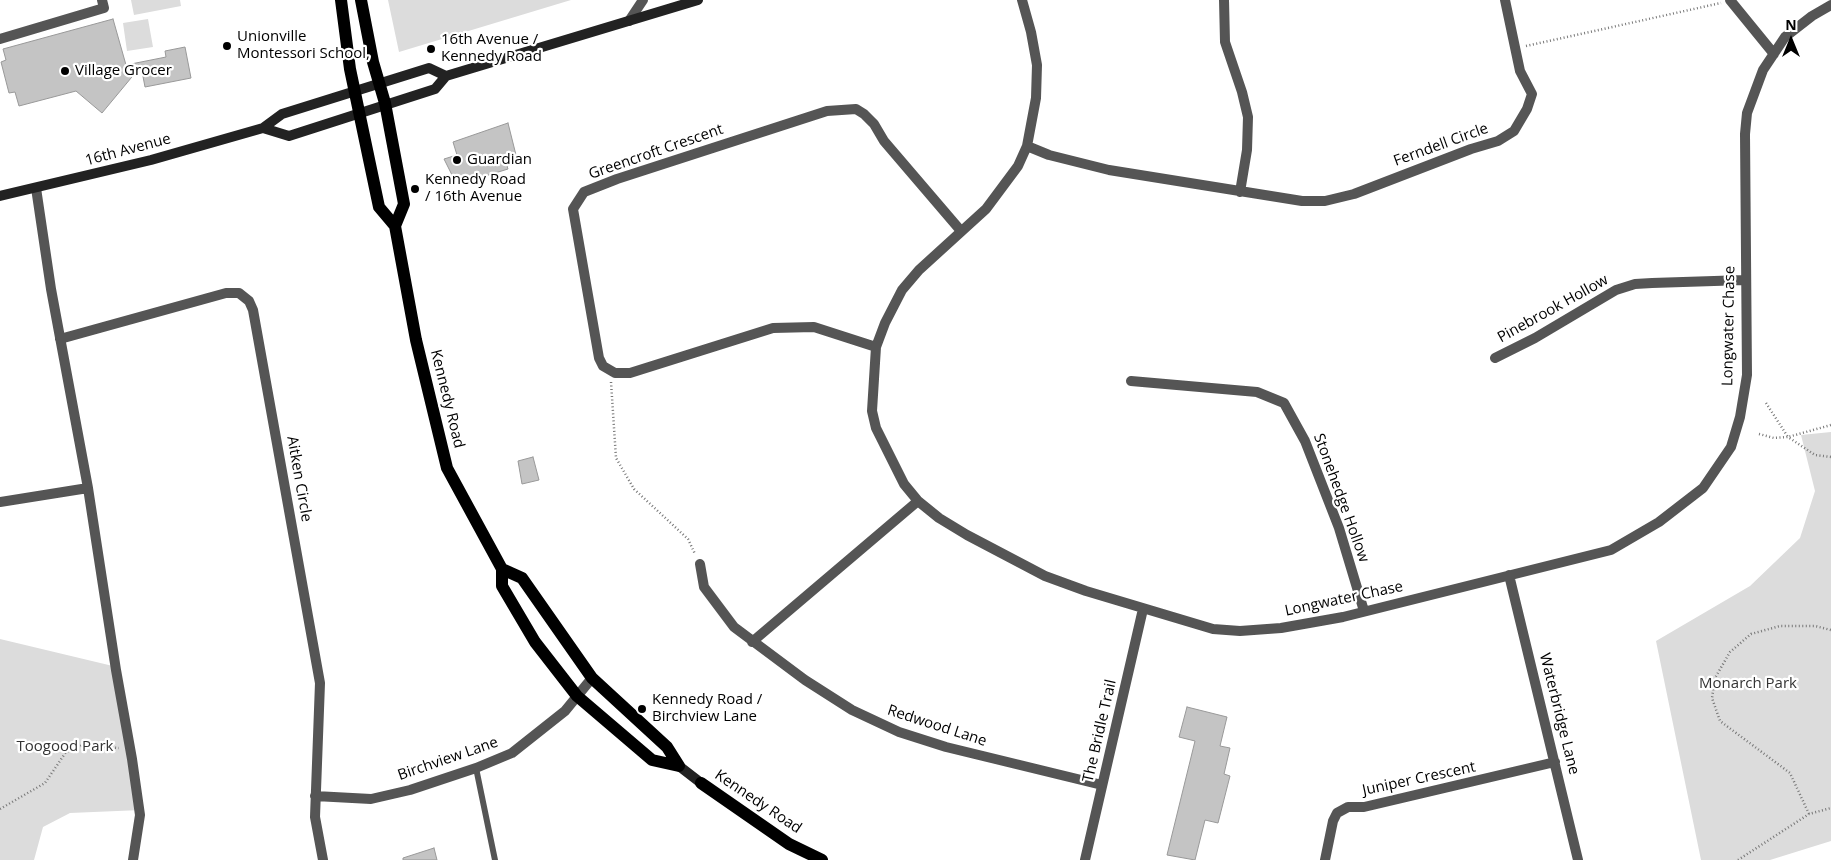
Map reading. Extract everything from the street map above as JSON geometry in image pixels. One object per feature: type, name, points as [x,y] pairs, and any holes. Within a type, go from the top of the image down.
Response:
[{"type":"main road","name":"Kennedy Road","points":[[341,0],[358,113],[379,207],[395,226],[416,340],[447,468],[502,569],[502,586],[535,642],[577,696],[652,760],[679,766]]},
{"type":"main road","points":[[361,0],[385,103],[404,204],[395,226]]},
{"type":"main road","points":[[263,128],[289,136],[385,103],[435,89],[446,76],[698,0]]},
{"type":"main road","name":"16th Avenue","points":[[0,196],[152,160],[263,128],[282,114],[430,68],[446,76]]},
{"type":"main road","name":"Kennedy Road","points":[[502,569],[522,578],[592,678],[667,747],[679,766],[788,844],[822,860]]},
{"type":"street","points":[[0,39],[104,8],[102,0]]},
{"type":"street","points":[[630,21],[643,0]]},
{"type":"street","name":"Longwater Chase","points":[[1022,0],[1031,32],[1036,65],[1036,98],[1027,146],[1018,166],[986,209],[919,270],[902,290],[885,322],[876,347],[872,411],[876,428],[904,484],[918,501],[938,518],[967,535],[1045,576],[1143,609],[1213,629],[1240,631],[1296,626],[1611,550],[1659,522],[1703,488],[1731,447],[1740,416],[1747,375],[1745,280],[1745,134],[1747,113],[1758,83],[1785,37],[1812,16],[1831,6]]},
{"type":"street","points":[[1224,0],[1225,42],[1242,92],[1248,117],[1247,150],[1240,192]]},
{"type":"street","name":"Ferndell Circle","points":[[1027,146],[1049,155],[1109,170],[1240,192],[1302,201],[1325,201],[1354,194],[1470,149],[1498,141],[1514,131],[1527,108],[1532,94],[1520,71],[1505,0]]},
{"type":"street","points":[[1731,1],[1774,54]]},
{"type":"street","name":"Greencroft Crescent","points":[[611,371],[603,366],[599,358],[573,217],[573,209],[584,192],[600,185],[827,111],[856,109],[874,124],[884,141],[961,231]]},
{"type":"street","points":[[36,188],[60,339],[88,488],[116,670],[131,749],[140,815],[133,860]]},
{"type":"street","name":"Pinebrook Hollow","points":[[1495,358],[1535,338],[1616,290],[1635,284],[1745,280]]},
{"type":"street","name":"Aitken Circle","points":[[60,339],[226,293],[239,293],[249,301],[253,310],[320,683],[315,817],[323,860]]},
{"type":"street","points":[[611,371],[630,373],[782,328],[814,327],[876,347]]},
{"type":"street","name":"Stonehedge Hollow","points":[[1131,381],[1257,392],[1284,403],[1306,441],[1339,528],[1364,611]]},
{"type":"street","points":[[0,502],[88,488]]},
{"type":"street","points":[[752,642],[918,501]]},
{"type":"street","name":"Redwood Lane","points":[[700,564],[704,587],[734,627],[752,642],[852,710],[899,732],[1004,763],[1102,785]]},
{"type":"street","name":"Waterbridge Lane","points":[[1509,575],[1578,860]]},
{"type":"street","name":"The Bridle Trail","points":[[1085,860],[1143,609]]},
{"type":"street","name":"Birchview Lane","points":[[315,796],[371,799],[410,790],[476,768],[512,753],[565,711],[592,678]]},
{"type":"street","name":"Juniper Crescent","points":[[1324,860],[1333,821],[1337,813],[1348,807],[1364,807],[1555,762]]},
{"type":"lane","points":[[476,768],[495,860]]},
{"type":"path","points":[[1515,49],[1731,1]]},
{"type":"path","points":[[611,371],[616,458],[634,489],[688,539],[700,564]]},
{"type":"path","points":[[1766,403],[1788,436],[1815,455],[1831,457]]},
{"type":"path","points":[[1759,434],[1774,438],[1831,425]]},
{"type":"path","points":[[1809,814],[1790,773],[1720,721],[1712,698],[1715,678],[1730,652],[1751,634],[1780,626],[1815,626],[1831,630]]},
{"type":"path","points":[[0,809],[45,783],[66,752],[83,745],[131,749]]},
{"type":"path","points":[[1738,860],[1809,814],[1831,808]]},
{"type":"green space","points":[[131,0],[180,0],[181,6],[134,15]]},
{"type":"green space","points":[[388,0],[571,0],[399,52]]},
{"type":"green space","points":[[148,19],[153,47],[127,51],[123,23]]},
{"type":"green space","name":"Monarch Park","points":[[1831,432],[1831,841],[1770,860],[1701,860],[1656,641],[1750,586],[1800,538],[1815,491],[1801,435]]},
{"type":"green space","name":"Toogood Park","points":[[0,639],[117,667],[141,810],[70,813],[43,827],[34,860],[0,860]]},
{"type":"building","name":"Village Grocer","points":[[113,19],[126,65],[166,57],[165,51],[185,47],[191,78],[145,87],[141,66],[102,113],[76,91],[19,106],[15,92],[9,93],[1,62],[6,60],[3,49]]},
{"type":"building","points":[[508,123],[518,163],[507,166],[508,169],[466,182],[465,180],[456,183],[444,159],[457,155],[453,142]]},
{"type":"building","points":[[533,457],[539,480],[522,484],[518,461]]},
{"type":"building","points":[[1187,707],[1227,717],[1220,746],[1230,748],[1224,774],[1230,776],[1218,823],[1205,820],[1195,860],[1167,855],[1195,741],[1179,737]]},
{"type":"building","points":[[434,848],[437,860],[403,860],[403,858]]},
{"type":"place","name":"Unionville Montessori School,","points":[[227,46]]},
{"type":"place","name":"16th Avenue / Kennedy Road","points":[[431,49]]},
{"type":"place","name":"Village Grocer","points":[[65,71]]},
{"type":"place","name":"Guardian","points":[[457,160]]},
{"type":"place","name":"Kennedy Road / 16th Avenue","points":[[415,189]]},
{"type":"place","name":"Kennedy Road / Birchview Lane","points":[[642,709]]}]
